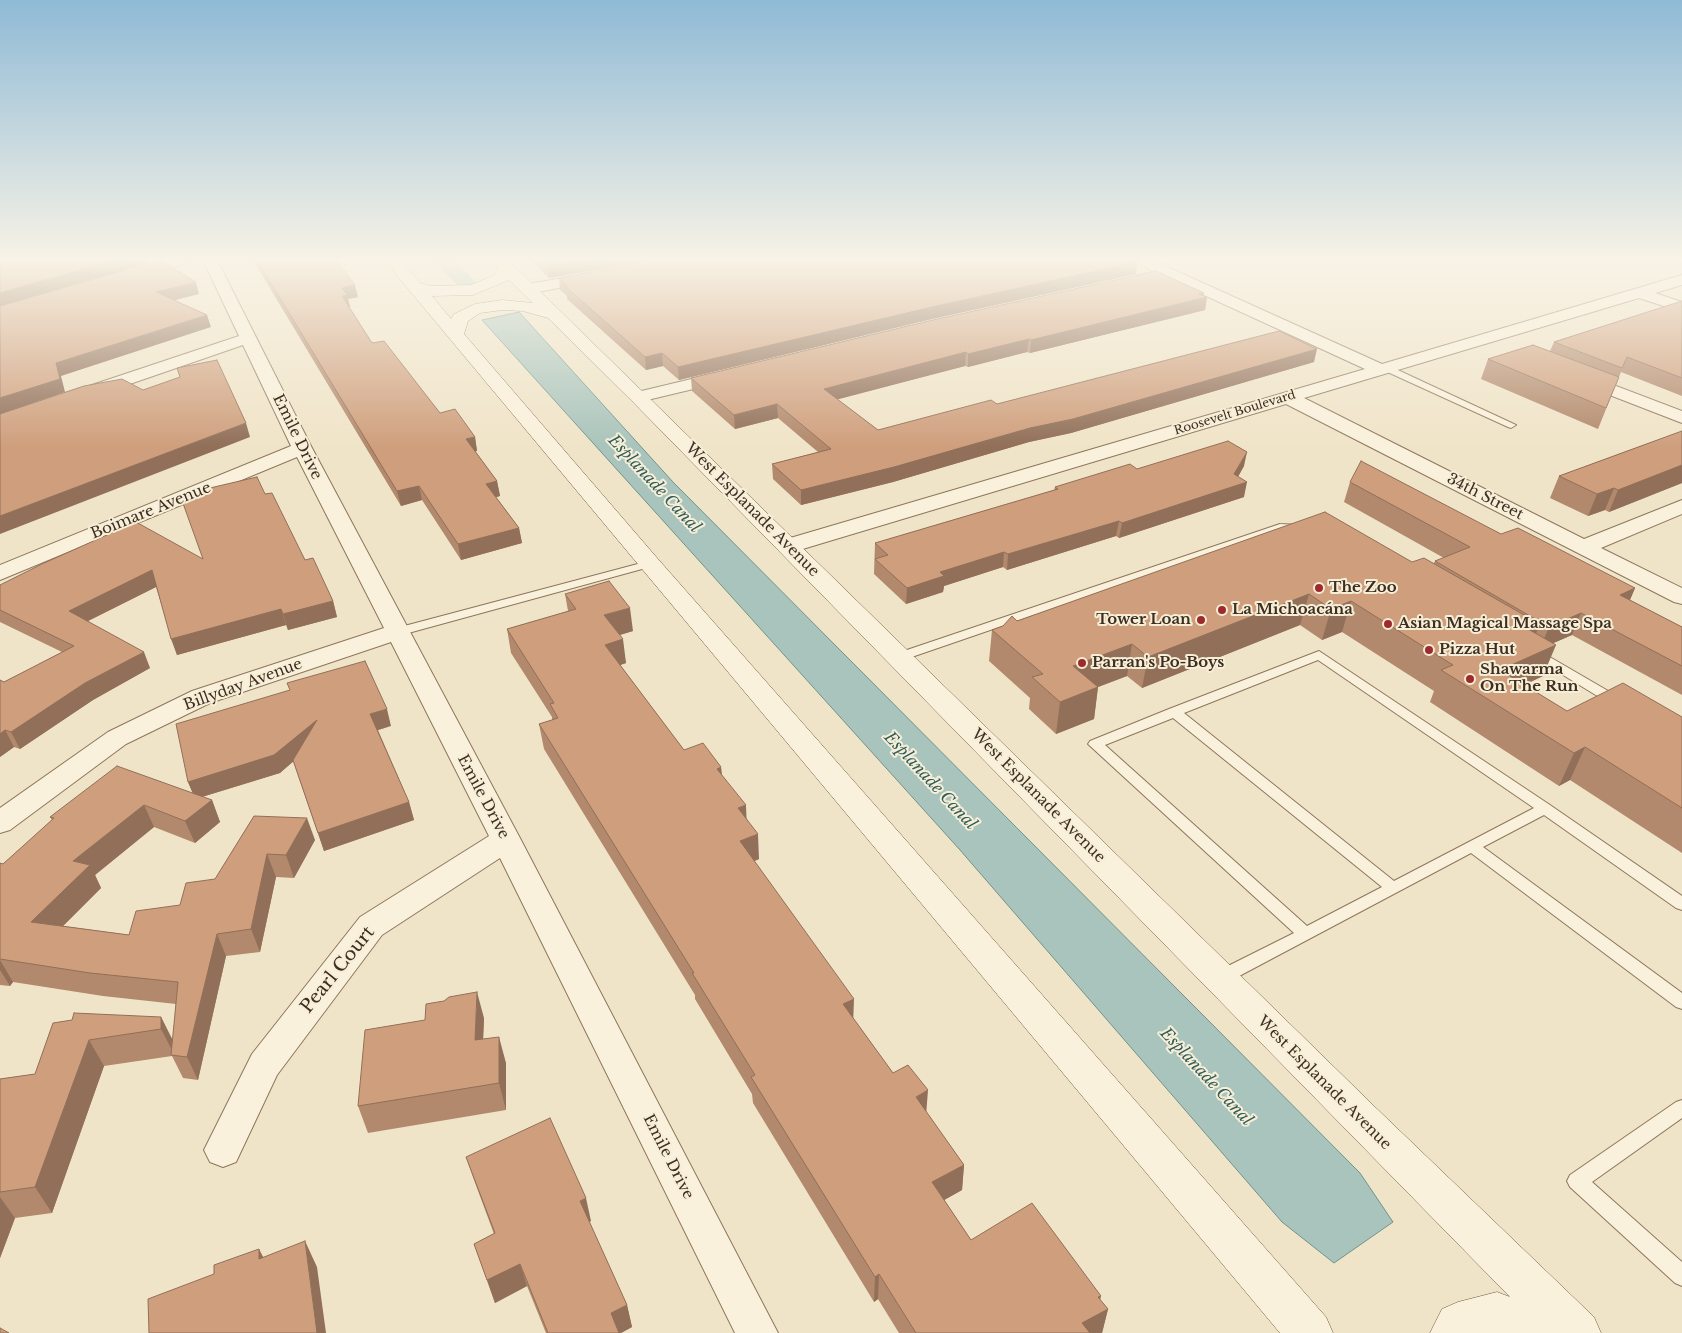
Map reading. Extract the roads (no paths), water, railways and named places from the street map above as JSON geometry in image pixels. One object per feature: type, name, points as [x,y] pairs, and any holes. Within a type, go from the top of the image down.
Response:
[{"type":"main road","points":[[444,322],[649,564],[1310,1333]]},
{"type":"main road","points":[[454,334],[458,322]]},
{"type":"main road","name":"West Esplanade Avenue","points":[[562,322],[1578,1333]]},
{"type":"main road","points":[[1453,1333],[1458,1325],[1497,1314],[1540,1333]]},
{"type":"street","name":"Emile Drive","points":[[240,322],[396,632],[506,840],[757,1333]]},
{"type":"street","points":[[1279,322],[1382,368]]},
{"type":"street","name":"Roosevelt Boulevard","points":[[788,546],[1540,322]]},
{"type":"street","points":[[74,397],[248,338]]},
{"type":"street","points":[[1483,339],[1510,349]]},
{"type":"street","points":[[1564,371],[1682,417]]},
{"type":"street","points":[[639,397],[742,372]]},
{"type":"street","name":"34th Street","points":[[1287,397],[1682,598]]},
{"type":"street","name":"Boimare Avenue","points":[[0,573],[302,448]]},
{"type":"street","points":[[1584,547],[1682,506]]},
{"type":"street","name":"Billyday Avenue","points":[[0,823],[117,738],[201,697],[396,632]]},
{"type":"street","name":"Pearl Court","points":[[224,1150],[264,1065],[371,926],[506,840]]},
{"type":"lane","points":[[1382,368],[1511,425]]},
{"type":"lane","points":[[899,657],[1280,527],[1308,528]]},
{"type":"lane","points":[[396,632],[649,564]]},
{"type":"lane","points":[[1521,645],[1631,710]]},
{"type":"lane","points":[[1305,934],[1095,744],[1319,654],[1682,904]]},
{"type":"lane","points":[[1174,712],[1393,888]]},
{"type":"lane","points":[[1220,978],[1544,808]]},
{"type":"lane","points":[[1472,846],[1682,1002]]},
{"type":"lane","points":[[1682,1108],[1577,1181],[1682,1276]]},
{"type":"water","name":"Esplanade Canal","points":[[484,322],[528,322],[673,482],[1360,1173],[1393,1222],[1334,1263],[1282,1222],[960,850]]},
{"type":"place","name":"The Zoo","points":[[1319,588]]},
{"type":"place","name":"La Michoacána","points":[[1222,610]]},
{"type":"place","name":"Tower Loan","points":[[1201,620]]},
{"type":"place","name":"Asian Magical Massage Spa","points":[[1388,624]]},
{"type":"place","name":"Pizza Hut","points":[[1429,650]]},
{"type":"place","name":"Parran's Po-Boys","points":[[1082,663]]},
{"type":"place","name":"Shawarma On The Run","points":[[1470,679]]}]
